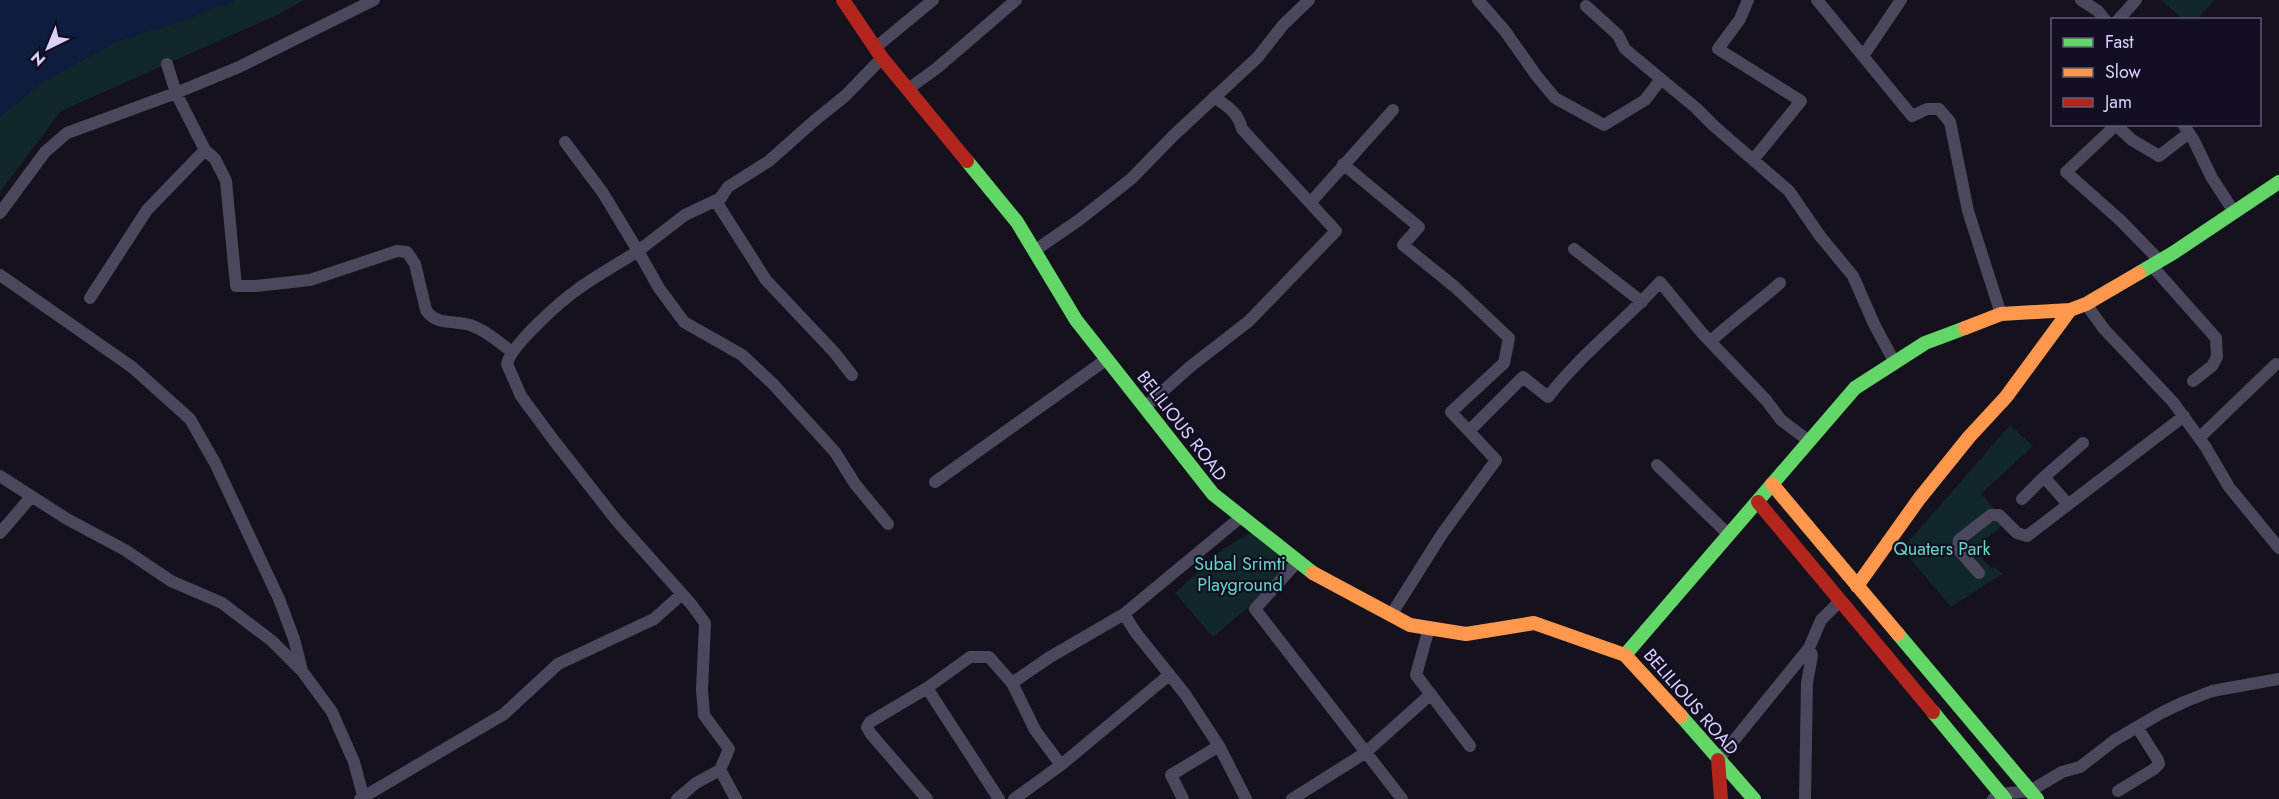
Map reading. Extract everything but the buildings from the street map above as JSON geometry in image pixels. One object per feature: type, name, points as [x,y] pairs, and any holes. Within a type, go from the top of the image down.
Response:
[{"type":"main road","name":"BELILIOUS ROAD","points":[[843,0],[879,53],[1017,222],[1076,320],[1213,494],[1308,570],[1410,625],[1466,634],[1534,623],[1625,655],[1665,696],[1754,799]]},
{"type":"main road","points":[[1625,655],[1855,388],[1925,343],[2001,314],[2070,310],[2086,304],[2156,264],[2279,182]]},
{"type":"main road","points":[[1857,586],[1918,499],[1969,437],[2006,397],[2070,310]]},
{"type":"main road","points":[[1772,484],[2034,795]]},
{"type":"main road","points":[[1758,502],[2000,797]]},
{"type":"main road","points":[[1718,760],[1721,799]]},
{"type":"street","points":[[0,213],[45,152],[67,133],[239,67],[374,0]]},
{"type":"street","points":[[852,375],[834,351],[766,280],[717,203],[728,187],[770,161],[845,96],[879,53],[933,0]]},
{"type":"street","points":[[908,89],[937,68],[1016,0]]},
{"type":"street","points":[[1034,250],[1079,220],[1131,179],[1257,57],[1283,25],[1309,0]]},
{"type":"street","points":[[1478,0],[1505,31],[1555,98],[1605,125],[1645,100],[1661,79]]},
{"type":"street","points":[[1748,0],[1740,19],[1718,49],[1801,100],[1753,160]]},
{"type":"street","points":[[1817,0],[1911,117],[1927,109],[1939,109],[1950,122],[1968,211],[2001,314]]},
{"type":"street","points":[[1863,56],[1901,0]]},
{"type":"street","points":[[2081,0],[2098,11],[2103,18]]},
{"type":"street","points":[[2120,18],[2136,0]]},
{"type":"street","points":[[1586,6],[1618,35],[1625,49],[1696,108],[1789,191],[1820,236],[1852,276],[1895,363]]},
{"type":"street","points":[[167,64],[176,93],[205,150],[215,159],[226,181],[236,286],[310,280],[397,251],[406,252],[416,264],[426,310],[430,316],[447,322],[469,325],[487,334],[512,352]]},
{"type":"street","points":[[1145,407],[1191,366],[1249,321],[1336,231],[1242,129],[1240,120],[1234,111],[1214,98]]},
{"type":"street","points":[[1311,202],[1393,110]]},
{"type":"street","points":[[2115,126],[2066,172],[2120,220],[2216,338],[2217,357],[2212,366],[2193,381]]},
{"type":"street","points":[[2117,126],[2132,140],[2159,156],[2186,129],[2212,178],[2234,212]]},
{"type":"street","points":[[565,142],[603,193],[659,288],[684,322],[742,355],[773,384],[835,452],[855,484],[888,524]]},
{"type":"street","points":[[90,298],[147,210],[205,150]]},
{"type":"street","points":[[1343,164],[1419,227],[1403,245],[1455,287],[1509,338],[1504,363],[1450,412],[1496,460],[1442,534],[1391,615]]},
{"type":"street","points":[[676,799],[696,783],[720,770],[729,749],[704,715],[702,690],[705,623],[617,521],[521,396],[507,364],[512,352],[530,332],[577,290],[638,251],[685,216],[721,198]]},
{"type":"street","points":[[1574,249],[1642,302]]},
{"type":"street","points":[[0,275],[132,367],[190,419],[215,463],[279,599],[294,639],[302,671]]},
{"type":"street","points":[[1469,431],[1523,377],[1548,397],[1565,375],[1660,282],[1766,400],[1781,420],[1809,441]]},
{"type":"street","points":[[1711,341],[1780,283]]},
{"type":"street","points":[[2086,304],[2104,329],[2174,402],[2229,487],[2279,548]]},
{"type":"street","points":[[935,482],[1107,359]]},
{"type":"street","points":[[2199,438],[2276,364]]},
{"type":"street","points":[[1979,573],[1958,549],[1959,540],[1995,514],[2017,533],[2027,536],[2067,503],[2184,416]]},
{"type":"street","points":[[2022,499],[2083,443]]},
{"type":"street","points":[[1657,465],[1729,535]]},
{"type":"street","points":[[0,477],[67,519],[124,550],[171,582],[222,603],[272,641],[302,671],[332,712],[354,762],[362,798],[504,714],[558,664],[654,619],[682,594]]},
{"type":"street","points":[[2044,477],[2067,503]]},
{"type":"street","points":[[0,533],[32,497]]},
{"type":"street","points":[[1012,683],[1050,657],[1124,614],[1241,517]]},
{"type":"street","points":[[1298,562],[1255,609],[1402,799]]},
{"type":"street","points":[[1718,760],[1809,648],[1821,620],[1839,601]]},
{"type":"street","points":[[1124,614],[1189,700],[1219,746],[1246,799]]},
{"type":"street","points":[[1429,628],[1416,675],[1470,746]]},
{"type":"street","points":[[1805,799],[1807,683],[1812,655],[1809,648]]},
{"type":"street","points":[[927,799],[867,727],[870,722],[927,688],[969,657],[989,657],[1012,683],[1035,730],[1062,765]]},
{"type":"street","points":[[1014,799],[1062,765],[1168,675]]},
{"type":"street","points":[[2000,797],[2034,795],[2062,772],[2080,767],[2137,727],[2161,713],[2212,691],[2279,679]]},
{"type":"street","points":[[927,688],[999,799]]},
{"type":"street","points":[[1292,799],[1365,753],[1431,694]]},
{"type":"street","points":[[2118,791],[2158,764],[2158,760],[2137,727]]},
{"type":"street","points":[[1183,799],[1171,775],[1219,746]]},
{"type":"street","points":[[720,770],[736,799]]},
{"type":"green space","points":[[0,0],[304,0],[281,13],[61,111],[0,192]]},
{"type":"green space","points":[[2161,0],[2214,0],[2199,18],[2182,18]]},
{"type":"green space","name":"Quaters Park","points":[[2010,425],[2033,446],[1981,494],[2007,522],[1973,549],[1992,569],[1995,567],[2002,574],[1951,607],[1902,549]]},
{"type":"green space","name":"Subal Srimti Playground","points":[[1254,531],[1293,569],[1213,637],[1175,593],[1223,549]]},
{"type":"water","points":[[0,0],[235,0],[228,5],[215,7],[194,17],[114,43],[42,83],[0,117]]},
{"type":"traffic: fast","points":[[967,161],[1017,222],[1076,320],[1213,494],[1313,573]]},
{"type":"traffic: fast","points":[[2139,273],[2279,182]]},
{"type":"traffic: fast","points":[[1625,655],[1855,388],[1925,343],[1965,328]]},
{"type":"traffic: fast","points":[[1898,634],[2037,799]]},
{"type":"traffic: fast","points":[[1933,712],[2005,799]]},
{"type":"traffic: fast","points":[[1681,716],[1754,799]]},
{"type":"traffic: slow","points":[[1965,328],[2001,314],[2070,310],[2086,304],[2139,273]]},
{"type":"traffic: slow","points":[[1857,586],[1919,499],[1969,437],[2006,397],[2070,310]]},
{"type":"traffic: slow","points":[[1772,484],[1898,634]]},
{"type":"traffic: slow","points":[[1313,573],[1410,625],[1466,634],[1534,623],[1625,655],[1681,716]]},
{"type":"traffic: jam","points":[[843,0],[882,58],[967,161]]},
{"type":"traffic: jam","points":[[1758,502],[1933,712]]},
{"type":"traffic: jam","points":[[1718,760],[1721,799]]}]
